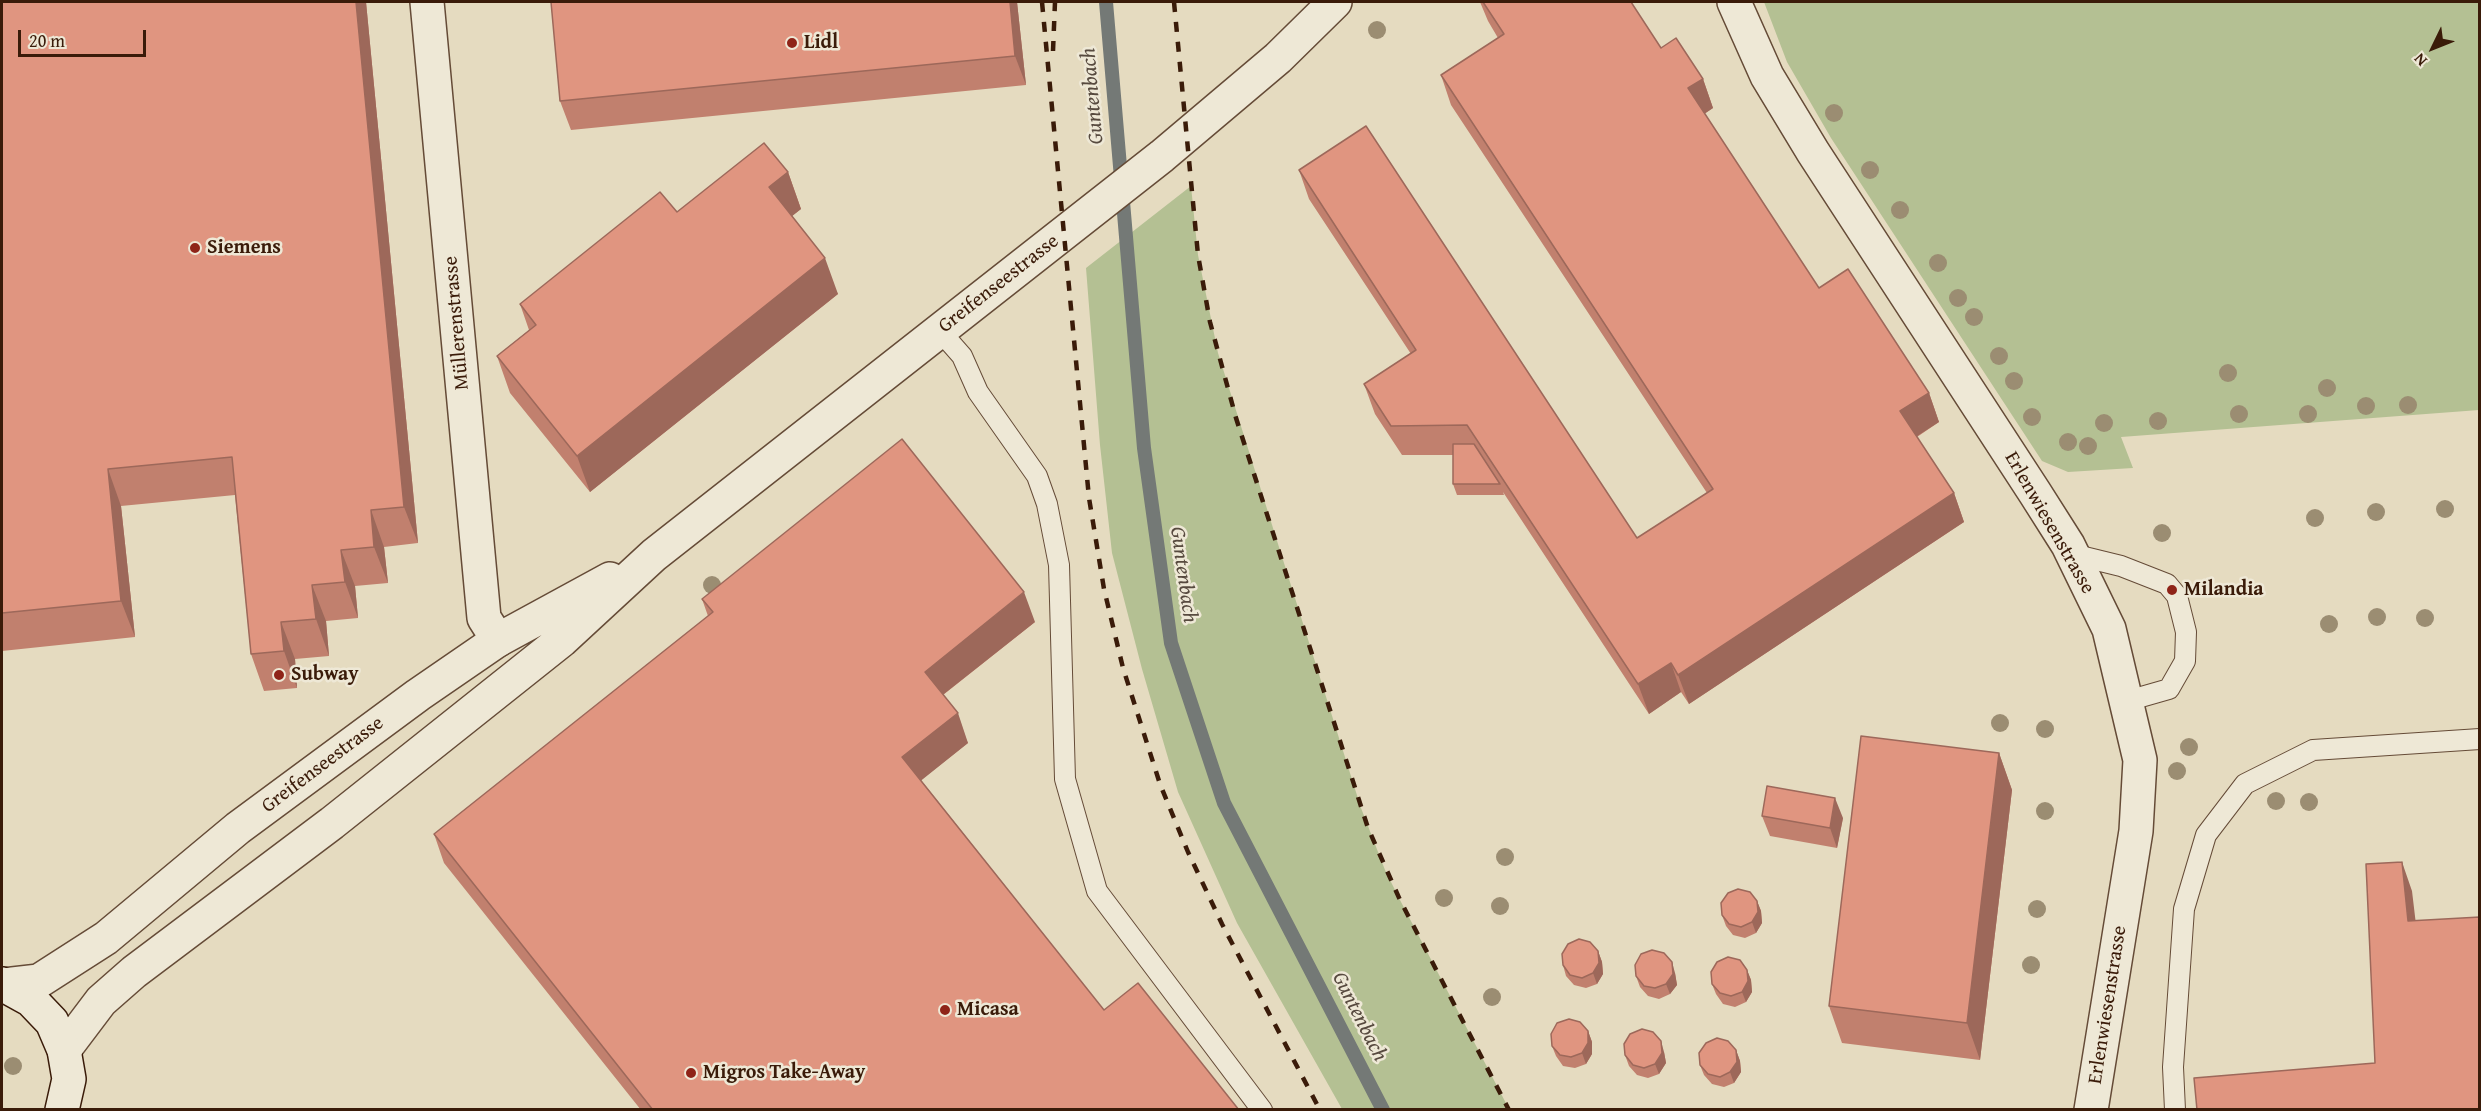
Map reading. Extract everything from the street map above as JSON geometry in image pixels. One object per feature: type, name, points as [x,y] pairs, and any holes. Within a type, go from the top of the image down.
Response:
[{"type":"street","name":"Müllerenstrasse","points":[[427,2],[484,618],[498,640]]},
{"type":"street","name":"Greifenseestrasse","points":[[64,1050],[101,1001],[134,972],[332,823],[562,640],[654,555],[1162,156],[1278,58],[1335,2]]},
{"type":"street","name":"Erlenwiesenstrasse","points":[[1734,2],[1767,76],[1813,152],[2035,493],[2072,554],[2109,629],[2140,760],[2136,831],[2091,1110]]},
{"type":"street","name":"Greifenseestrasse","points":[[3,985],[39,981],[106,938],[238,828],[418,695],[498,640],[654,555]]},
{"type":"street","points":[[464,718],[493,666],[498,640]]},
{"type":"street","points":[[3,985],[31,1000],[52,1022],[64,1050],[69,1079],[62,1110]]},
{"type":"lane","points":[[940,331],[962,356],[978,392],[1037,476],[1047,504],[1059,565],[1065,779],[1097,891],[1262,1110]]},
{"type":"lane","points":[[2072,554],[2121,566],[2167,584],[2177,596],[2186,632],[2185,661],[2169,689],[2127,701]]},
{"type":"lane","points":[[2175,1110],[2173,1067],[2184,909],[2206,835],[2245,784],[2313,750],[2480,739]]},
{"type":"green space","points":[[1764,2],[2479,2],[2479,410],[2121,437],[2133,468],[2068,472],[2042,461],[1831,138],[1787,62]]},
{"type":"green space","points":[[1191,186],[1198,255],[1218,353],[1361,808],[1385,870],[1509,1109],[1342,1109],[1237,923],[1178,792],[1142,669],[1112,553],[1100,445],[1086,268]]},
{"type":"building","name":"Siemens","points":[[2,2],[356,2],[404,507],[371,510],[374,547],[341,550],[345,582],[312,585],[316,619],[281,622],[284,651],[251,654],[232,457],[108,469],[121,601],[2,613]]},
{"type":"building","name":"Lidl","points":[[551,2],[1010,2],[1015,56],[560,101]]},
{"type":"building","points":[[1483,2],[1631,2],[1661,48],[1676,38],[1703,79],[1688,88],[1819,288],[1848,269],[1929,393],[1900,411],[1954,493],[1678,675],[1671,663],[1638,684],[1467,425],[1391,426],[1364,384],[1416,350],[1299,170],[1366,126],[1637,538],[1713,489],[1441,75],[1504,34]]},
{"type":"building","points":[[764,143],[788,172],[769,187],[825,258],[577,456],[497,356],[536,325],[520,304],[660,192],[677,212]]},
{"type":"building","points":[[902,439],[1024,592],[925,672],[958,713],[902,757],[1104,1010],[1138,983],[1239,1110],[653,1110],[434,834],[713,612],[702,599]]},
{"type":"building","points":[[1453,444],[1474,444],[1500,484],[1453,484]]},
{"type":"building","points":[[1861,736],[1999,753],[1967,1023],[1829,1006]]},
{"type":"building","points":[[1767,786],[1835,798],[1830,828],[1762,816]]},
{"type":"building","points":[[2402,862],[2408,921],[2480,917],[2480,1110],[2197,1110],[2194,1078],[2375,1063],[2366,864]]},
{"type":"building","points":[[1738,889],[1750,892],[1757,901],[1758,912],[1752,922],[1741,927],[1729,924],[1722,915],[1721,903],[1728,893]]},
{"type":"building","points":[[1579,939],[1590,942],[1598,951],[1599,963],[1593,973],[1582,978],[1570,975],[1563,965],[1562,954],[1568,944]]},
{"type":"building","points":[[1652,950],[1664,953],[1672,962],[1673,974],[1666,984],[1655,988],[1644,986],[1636,976],[1635,965],[1641,954]]},
{"type":"building","points":[[1728,957],[1740,960],[1747,970],[1748,981],[1742,992],[1731,996],[1720,993],[1712,984],[1711,972],[1717,962]]},
{"type":"building","points":[[1569,1019],[1580,1022],[1588,1031],[1588,1043],[1582,1053],[1571,1057],[1560,1055],[1552,1046],[1551,1034],[1557,1023]]},
{"type":"building","points":[[1642,1029],[1653,1032],[1661,1041],[1662,1053],[1655,1064],[1644,1068],[1633,1065],[1625,1055],[1624,1044],[1630,1034]]},
{"type":"building","points":[[1717,1038],[1728,1041],[1736,1050],[1737,1062],[1730,1072],[1720,1077],[1708,1074],[1700,1065],[1699,1053],[1706,1043]]},
{"type":"waterway","name":"Guntenbach","points":[[1106,2],[1144,448],[1171,643],[1224,803],[1383,1110]]},
{"type":"railway","points":[[1042,2],[1089,498],[1104,589],[1123,668],[1160,784],[1188,852],[1222,924],[1320,1110]]},
{"type":"railway","points":[[1053,51],[1055,2]]},
{"type":"railway","points":[[1174,2],[1198,255],[1210,322],[1236,418],[1368,828],[1400,900],[1509,1110]]},
{"type":"place","name":"Lidl","points":[[792,43]]},
{"type":"place","name":"Siemens","points":[[195,248]]},
{"type":"place","name":"Milandia","points":[[2172,590]]},
{"type":"place","name":"Subway","points":[[279,675]]},
{"type":"place","name":"Micasa","points":[[945,1010]]},
{"type":"place","name":"Migros Take-Away","points":[[691,1073]]}]
